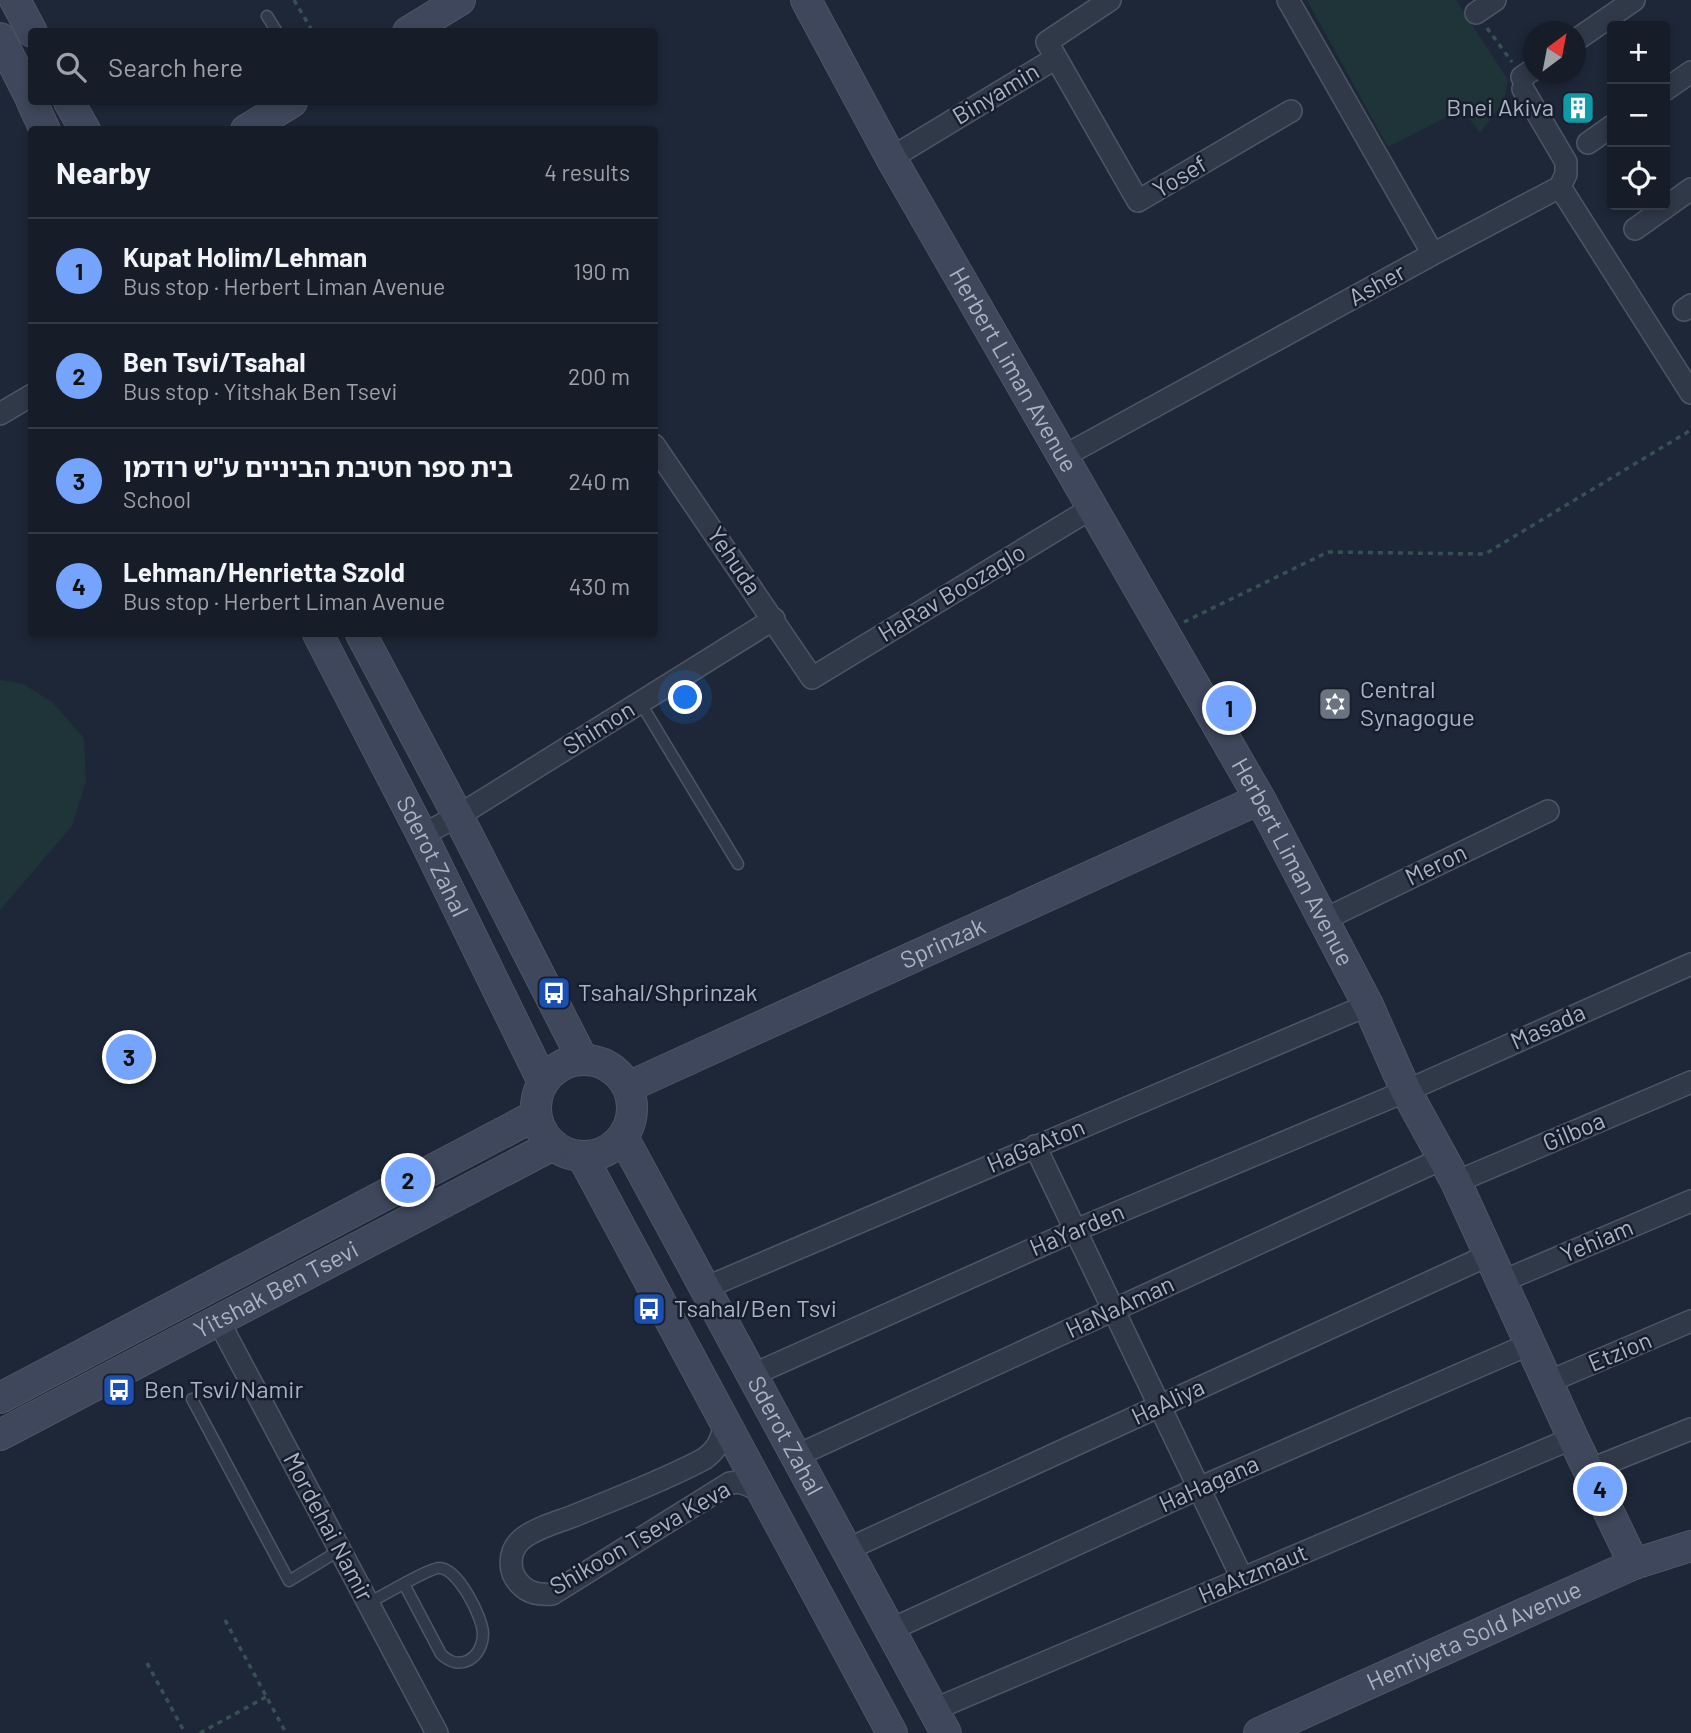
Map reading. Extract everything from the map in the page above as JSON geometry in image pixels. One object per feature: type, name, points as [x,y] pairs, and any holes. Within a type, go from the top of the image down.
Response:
[{"type":"street","points":[[414,28],[460,0]]},
{"type":"street","name":"Herbert Liman Avenue","points":[[806,0],[891,158],[1260,799],[1368,1005],[1406,1091],[1450,1170],[1634,1564]]},
{"type":"street","name":"Binyamin","points":[[891,158],[1056,58],[1047,42],[1110,0]]},
{"type":"street","name":"Asher","points":[[1064,456],[1433,254],[1288,0]]},
{"type":"street","points":[[1476,13],[1494,0]]},
{"type":"street","points":[[1586,33],[1634,0]]},
{"type":"street","points":[[1,39],[28,93]]},
{"type":"street","name":"Yosef","points":[[1056,58],[1139,201],[1291,111]]},
{"type":"street","points":[[1670,87],[1691,72]]},
{"type":"street","points":[[1433,254],[1560,187],[1566,174],[1566,162],[1529,84]]},
{"type":"street","points":[[34,105],[43,126]]},
{"type":"street","points":[[71,105],[83,126]]},
{"type":"street","points":[[253,126],[287,105]]},
{"type":"street","points":[[1588,143],[1607,130]]},
{"type":"street","points":[[1560,187],[1691,393]]},
{"type":"street","points":[[1635,229],[1691,189]]},
{"type":"street","points":[[0,414],[28,397]]},
{"type":"street","name":"Yehuda","points":[[658,451],[812,678]]},
{"type":"street","name":"HaRav Boozaglo","points":[[812,678],[1092,508]]},
{"type":"street","name":"Shimon","points":[[422,835],[458,816],[774,619]]},
{"type":"street","name":"Sderot Zahal","points":[[320,637],[422,835],[543,1082]]},
{"type":"street","name":"Sderot Zahal","points":[[363,637],[583,1060]]},
{"type":"street","name":"Sprinzak","points":[[628,1087],[1260,799]]},
{"type":"street","name":"Meron","points":[[1323,920],[1548,811]]},
{"type":"street","name":"Masada","points":[[1406,1091],[1691,964]]},
{"type":"street","name":"HaGaAton","points":[[705,1288],[1368,1005]]},
{"type":"street","points":[[583,1060],[609,1067],[620,1075],[628,1087],[632,1099],[629,1126],[623,1137],[612,1147],[598,1154],[582,1156],[562,1151],[553,1145],[540,1126],[536,1104],[543,1082],[554,1070],[568,1062],[583,1060]]},
{"type":"street","name":"Gilboa","points":[[1450,1170],[1691,1082]]},
{"type":"street","name":"HaYarden","points":[[752,1375],[1076,1230],[1406,1091]]},
{"type":"street","name":"Yitshak Ben Tsevi","points":[[0,1398],[536,1115]]},
{"type":"street","name":"Sderot Zahal","points":[[623,1137],[939,1721]]},
{"type":"street","name":"Yitshak Ben Tsevi","points":[[0,1435],[553,1145]]},
{"type":"street","points":[[1035,1146],[1242,1578]]},
{"type":"street","name":"Sderot Zahal","points":[[582,1156],[892,1733]]},
{"type":"street","name":"HaNaAman","points":[[796,1456],[1114,1310],[1450,1170]]},
{"type":"street","name":"Yehiam","points":[[1503,1281],[1691,1201]]},
{"type":"street","name":"HaAliya","points":[[846,1550],[1489,1255]]},
{"type":"street","name":"Mordehai Namir","points":[[218,1320],[437,1733]]},
{"type":"street","name":"Etzion","points":[[1548,1382],[1691,1321]]},
{"type":"street","name":"HaHagana","points":[[890,1630],[1199,1488],[1531,1344]]},
{"type":"street","name":"Shikoon Tseva Keva","points":[[725,1422],[719,1444],[714,1452],[704,1459],[550,1525],[522,1540],[511,1555],[514,1575],[519,1584],[527,1590],[543,1595],[552,1594],[730,1483],[740,1482],[762,1491]]},
{"type":"street","points":[[1589,1470],[1691,1429]]},
{"type":"street","name":"HaAtzmaut","points":[[939,1721],[1242,1578],[1573,1438]]},
{"type":"street","name":"Henriyeta Sold Avenue","points":[[1259,1733],[1634,1564],[1691,1546]]},
{"type":"lane","points":[[267,16],[274,28]]},
{"type":"lane","points":[[640,702],[738,864]]},
{"type":"lane","points":[[192,1399],[289,1581],[340,1550]]},
{"type":"lane","points":[[368,1603],[404,1584],[437,1567],[444,1568],[453,1573],[469,1596],[483,1631],[477,1654],[467,1662],[457,1664],[448,1661],[441,1654],[404,1584]]},
{"type":"path","points":[[294,0],[311,28]]},
{"type":"path","points":[[1476,13],[1523,74]]},
{"type":"path","points":[[1165,633],[1328,552],[1485,554],[1691,430]]},
{"type":"path","points":[[225,1620],[286,1733]]},
{"type":"path","points":[[147,1662],[184,1733]]},
{"type":"path","points":[[200,1733],[267,1697]]},
{"type":"green space","points":[[1307,0],[1456,0],[1508,80],[1504,102],[1480,133],[1462,109],[1388,147]]},
{"type":"green space","points":[[0,680],[23,684],[52,702],[84,738],[86,781],[72,826],[0,910]]},
{"type":"place","name":"Bnei Akiva","points":[[1578,108]]},
{"type":"place","name":"Central Synagogue","points":[[1335,704]]},
{"type":"place","name":"Kupat Holim/Lehman","points":[[1229,708]]},
{"type":"place","name":"Tsahal/Shprinzak","points":[[554,993]]},
{"type":"place","name":"בית ספר חטיבת הביניים ע\"ש רודמן","points":[[129,1057]]},
{"type":"place","name":"Ben Tsvi/Tsahal","points":[[408,1180]]},
{"type":"place","name":"Tsahal/Ben Tsvi","points":[[649,1309]]},
{"type":"place","name":"Ben Tsvi/Namir","points":[[119,1390]]},
{"type":"place","name":"Lehman/Henrietta Szold","points":[[1600,1489]]}]
